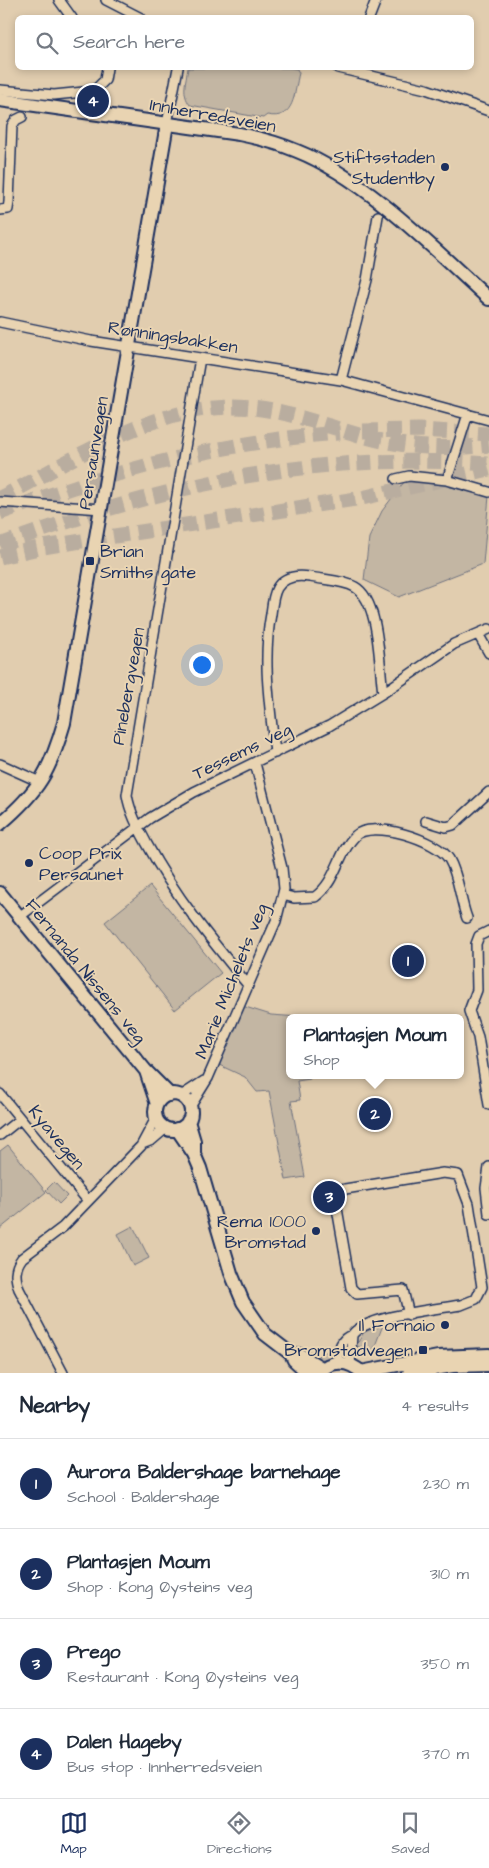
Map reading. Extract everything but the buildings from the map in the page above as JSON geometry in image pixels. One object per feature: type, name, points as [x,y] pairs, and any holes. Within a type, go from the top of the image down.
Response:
[{"type":"street","points":[[59,0],[70,15]]},
{"type":"street","points":[[106,0],[135,15]]},
{"type":"street","points":[[370,15],[376,0]]},
{"type":"street","points":[[0,90],[54,95],[94,91],[105,80],[107,70]]},
{"type":"street","name":"Persaunvegen","points":[[0,824],[21,806],[40,782],[56,749],[64,723],[178,70]]},
{"type":"street","points":[[355,70],[426,90],[489,111]]},
{"type":"street","name":"Innherredsveien","points":[[0,100],[267,140],[300,151],[372,197],[489,300]]},
{"type":"street","points":[[0,210],[8,209],[12,126],[22,116]]},
{"type":"street","points":[[341,380],[367,280],[378,216]]},
{"type":"street","name":"Rønningsbakken","points":[[0,322],[129,347],[341,380],[489,420]]},
{"type":"street","name":"Pinebergvegen","points":[[200,358],[127,787],[128,804],[165,878],[210,939],[248,985]]},
{"type":"street","points":[[447,480],[468,414]]},
{"type":"street","points":[[396,479],[409,476],[447,480],[489,492]]},
{"type":"street","points":[[0,502],[102,509]]},
{"type":"street","points":[[275,753],[266,671],[266,639],[276,588],[285,579],[300,575],[332,581],[354,586],[365,596],[372,608],[383,693]]},
{"type":"street","name":"Tessems veg","points":[[19,917],[138,827],[194,792],[329,726],[383,693],[454,644],[489,629]]},
{"type":"street","points":[[478,634],[489,654]]},
{"type":"street","name":"Marie Michelets veg","points":[[190,1108],[208,1078],[276,921],[283,895],[282,868],[255,763]]},
{"type":"street","points":[[0,764],[40,782]]},
{"type":"street","points":[[426,821],[446,827],[453,825],[489,792]]},
{"type":"street","name":"Marie Michelets veg","points":[[283,895],[294,898],[316,896],[332,879],[341,857],[355,836],[367,829],[389,830],[432,846],[448,857],[455,874],[467,918]]},
{"type":"street","name":"Fernanda Nissens veg","points":[[0,893],[146,1071],[175,1095]]},
{"type":"street","points":[[489,931],[479,936],[476,944],[477,990],[469,1011],[478,1037],[487,1078],[489,1105]]},
{"type":"street","name":"Fernanda Nissens veg","points":[[146,1071],[157,1104]]},
{"type":"street","name":"Marie Michelets veg","points":[[175,1095],[208,1078]]},
{"type":"street","name":"Kyavegen","points":[[0,1094],[88,1201]]},
{"type":"street","points":[[63,1373],[19,1289],[16,1271],[22,1258],[53,1236],[142,1144],[156,1118],[157,1104],[164,1096],[175,1095],[190,1108],[188,1121],[194,1141],[194,1154]]},
{"type":"street","points":[[156,1118],[172,1129],[194,1154],[206,1184],[231,1273],[243,1302],[266,1334],[291,1354],[294,1360],[308,1373]]},
{"type":"street","points":[[0,1136],[20,1119]]},
{"type":"street","points":[[142,1144],[188,1121]]},
{"type":"street","points":[[489,1167],[486,1192],[489,1214]]},
{"type":"street","points":[[337,1363],[341,1342],[345,1337],[352,1335],[367,1323],[472,1303],[481,1291],[482,1281],[469,1204],[458,1175],[443,1173],[345,1189],[335,1197],[350,1288],[357,1294],[403,1290],[408,1315]]},
{"type":"street","points":[[352,1335],[358,1370]]},
{"type":"street","points":[[291,1354],[300,1355],[321,1371],[337,1363],[358,1370],[438,1357],[489,1355]]},
{"type":"street","points":[[409,1373],[453,1366],[489,1365]]},
{"type":"shaded area","points":[[188,70],[298,70],[299,73],[292,104],[288,110],[283,114],[276,116],[267,115],[263,118],[190,105],[186,96],[185,82]]},
{"type":"shaded area","points":[[404,482],[433,483],[489,496],[483,564],[399,597],[364,580],[369,538],[382,511]]},
{"type":"shaded area","points":[[150,886],[221,973],[175,1010],[105,922]]},
{"type":"shaded area","points":[[239,1005],[271,1015],[286,1016],[286,1079],[310,1079],[297,1081],[300,1100],[291,1101],[305,1177],[286,1180],[269,1091],[257,1092],[245,1077],[215,1063]]},
{"type":"shaded area","points":[[8,1145],[46,1192],[0,1229],[0,1151]]},
{"type":"shaded area","points":[[54,1182],[67,1196],[59,1204],[46,1190]]},
{"type":"shaded area","points":[[133,1226],[149,1258],[133,1266],[118,1234]]},
{"type":"shaded area","points":[[383,1325],[373,1351],[356,1346],[364,1332]]},
{"type":"shaded area","points":[[330,1350],[335,1351],[331,1358],[315,1360],[319,1355]]},
{"type":"tunnel","points":[[0,498],[83,453],[141,426],[171,416],[202,409],[233,407],[267,410],[284,413],[381,441],[412,446],[442,448],[489,445]]},
{"type":"tunnel","points":[[363,431],[418,430],[489,434]]},
{"type":"tunnel","points":[[0,513],[83,484],[167,461],[253,443],[340,433]]},
{"type":"tunnel","points":[[0,545],[121,505],[240,477],[300,468],[361,463],[424,461],[489,464]]},
{"type":"tunnel","points":[[0,557],[43,547],[362,498],[489,469]]},
{"type":"place","name":"Dalen Hageby","points":[[93,101]]},
{"type":"place","name":"Stiftsstaden Studentby","points":[[445,167]]},
{"type":"place","name":"Brian Smiths gate","points":[[90,561]]},
{"type":"place","name":"Coop Prix Persaunet","points":[[29,863]]},
{"type":"place","name":"Aurora Baldershage barnehage","points":[[408,961]]},
{"type":"place","name":"Plantasjen Moum","points":[[375,1114]]},
{"type":"place","name":"Prego","points":[[329,1197]]},
{"type":"place","name":"Rema 1000 Bromstad","points":[[316,1231]]},
{"type":"place","name":"Il Fornaio","points":[[445,1325]]},
{"type":"place","name":"Bromstadvegen","points":[[423,1350]]}]
